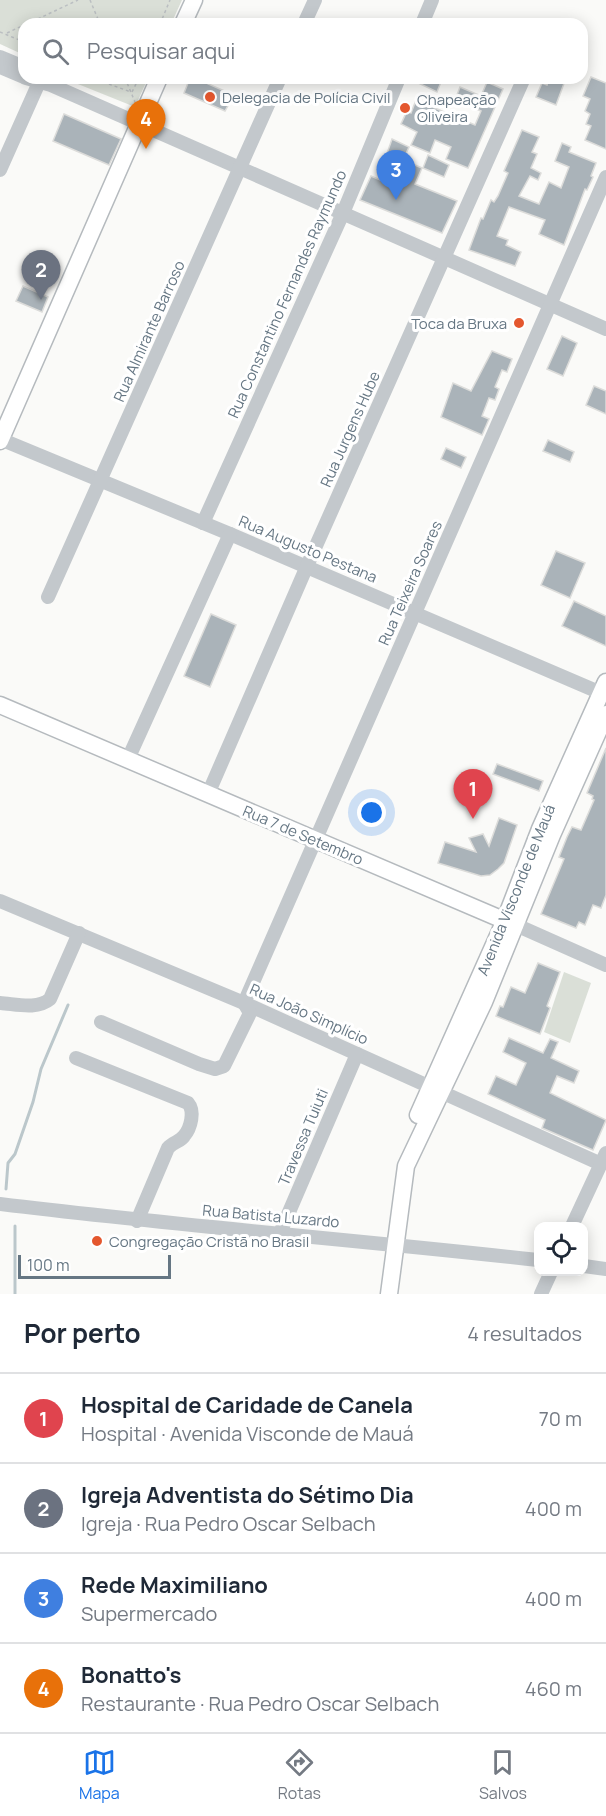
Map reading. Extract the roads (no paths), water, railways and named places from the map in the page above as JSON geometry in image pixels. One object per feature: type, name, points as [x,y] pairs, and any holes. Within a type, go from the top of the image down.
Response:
[{"type":"main road","points":[[186,18],[194,0]]},
{"type":"main road","points":[[0,440],[156,84]]},
{"type":"main road","name":"Avenida Visconde de Mauá","points":[[389,1294],[392,1249],[406,1166],[435,1088],[478,999],[605,691]]},
{"type":"main road","name":"Rua 7 de Setembro","points":[[0,705],[510,923]]},
{"type":"main road","name":"Avenida Visconde de Mauá","points":[[546,832],[606,714]]},
{"type":"street","points":[[306,18],[313,0]]},
{"type":"street","points":[[424,18],[432,0]]},
{"type":"street","points":[[0,57],[18,64]]},
{"type":"street","points":[[0,67],[18,73]]},
{"type":"street","points":[[0,170],[36,84]]},
{"type":"street","points":[[47,84],[606,329]]},
{"type":"street","name":"Rua Almirante Barroso","points":[[48,597],[277,84]]},
{"type":"street","name":"Rua Constantino Fernandes Raymundo","points":[[203,523],[342,213],[396,84]]},
{"type":"street","name":"Rua Jurgens Hube","points":[[208,794],[521,84]]},
{"type":"street","name":"Rua Teixeira Soares","points":[[101,1022],[215,1069],[224,1066],[250,1013],[244,1003],[606,177]]},
{"type":"street","name":"Rua Augusto Pestana","points":[[0,440],[605,691]]},
{"type":"street","points":[[128,759],[230,534]]},
{"type":"street","name":"Rua João Simplício","points":[[0,901],[244,1003],[435,1088],[603,1159]]},
{"type":"street","name":"Rua 7 de Setembro","points":[[510,923],[606,965]]},
{"type":"street","points":[[0,1003],[38,1006],[45,1004],[50,999],[79,933]]},
{"type":"street","name":"Travessa Tuiuti","points":[[280,1233],[357,1054]]},
{"type":"street","points":[[76,1058],[188,1103],[191,1107],[193,1113],[185,1135],[168,1148],[137,1221]]},
{"type":"street","points":[[574,1222],[603,1159]]},
{"type":"street","name":"Rua Batista Luzardo","points":[[0,1204],[137,1221],[280,1233],[392,1249],[534,1260]]},
{"type":"street","points":[[588,1267],[606,1269]]},
{"type":"street","points":[[541,1294],[549,1276]]},
{"type":"waterway","points":[[6,1189],[8,1163],[15,1154],[33,1102],[41,1069],[68,1005]]},
{"type":"waterway","points":[[15,1226],[15,1294]]},
{"type":"place","name":"Delegacia de Polícia Civil","points":[[210,97]]},
{"type":"place","name":"Chapeação Oliveira","points":[[405,108]]},
{"type":"place","name":"Bonatto's","points":[[146,149]]},
{"type":"place","name":"Rede Maximiliano","points":[[396,200]]},
{"type":"place","name":"Igreja Adventista do Sétimo Dia","points":[[41,300]]},
{"type":"place","name":"Toca da Bruxa","points":[[519,323]]},
{"type":"place","name":"Hospital de Caridade de Canela","points":[[473,819]]},
{"type":"place","name":"Congregação Cristã no Brasil","points":[[97,1241]]}]
